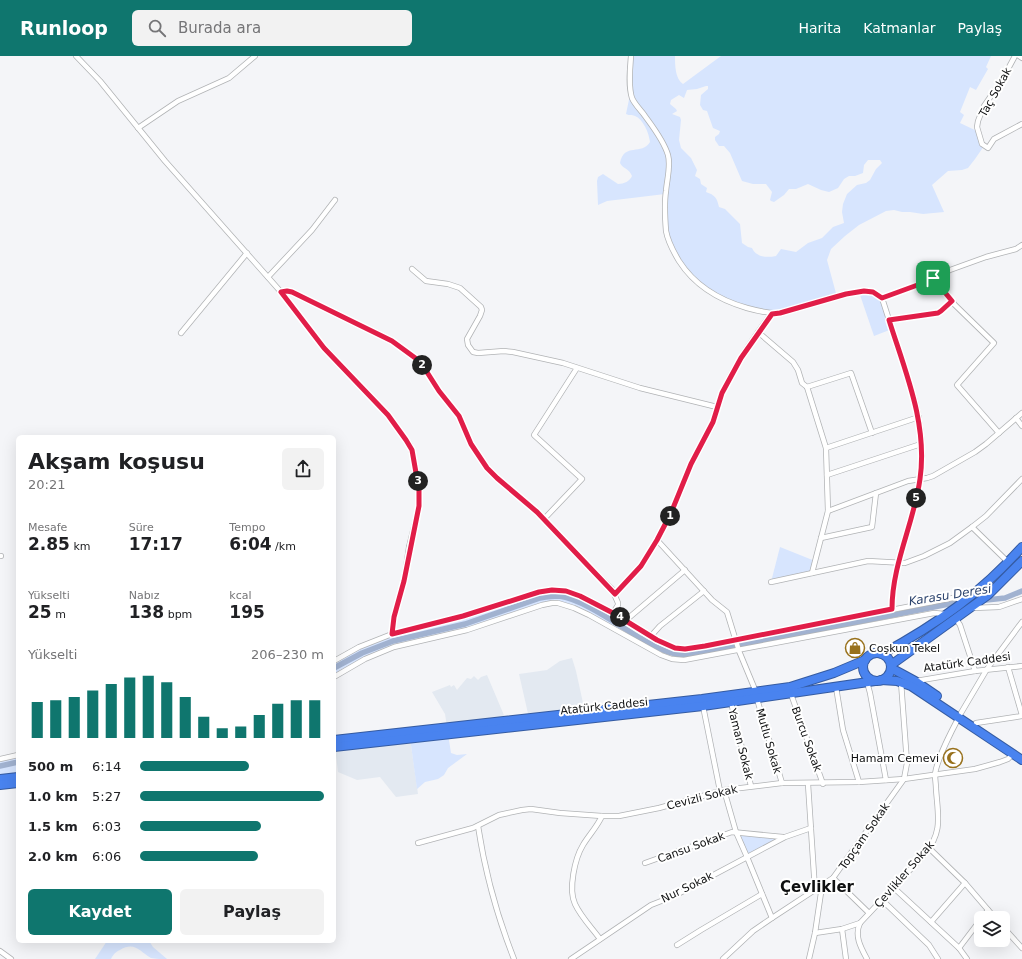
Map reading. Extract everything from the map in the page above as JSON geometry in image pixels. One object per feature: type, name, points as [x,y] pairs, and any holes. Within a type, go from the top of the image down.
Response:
[{"type":"highway","name":"Atatürk Caddesi","points":[[336,747],[703,706],[731,702],[813,681],[865,660],[872,654],[882,654],[912,637],[967,600],[1008,562],[1022,546]]},
{"type":"highway","points":[[865,660],[863,666],[864,674],[868,678],[878,681],[888,676],[891,667],[988,595],[1022,561]]},
{"type":"highway","points":[[882,654],[888,658],[891,667],[915,681],[1022,760]]},
{"type":"highway","name":"Atatürk Caddesi","points":[[336,740],[702,699],[791,694],[878,681],[901,682],[912,686],[960,715]]},
{"type":"highway","points":[[960,715],[976,723],[1022,754]]},
{"type":"highway","points":[[0,779],[16,777]]},
{"type":"highway","points":[[0,785],[16,783]]},
{"type":"street","points":[[76,56],[100,81],[165,162],[281,292],[324,348],[388,415],[412,450],[419,490],[419,506],[404,581],[394,617],[392,634]]},
{"type":"street","points":[[138,128],[178,101],[229,78],[255,56]]},
{"type":"street","points":[[631,56],[630,78],[632,97],[660,139],[668,156],[665,215],[667,238],[672,249],[688,274],[694,280],[719,298],[743,307],[772,314],[846,294],[864,291],[873,292],[882,298],[915,401],[919,418],[921,444],[920,479],[893,585],[892,609]]},
{"type":"street","name":"Taç Sokak","points":[[1015,56],[1002,80],[984,106],[977,127],[982,144],[988,148],[994,139],[1022,124]]},
{"type":"street","points":[[268,277],[312,230],[334,200]]},
{"type":"street","points":[[882,298],[923,283],[950,270],[986,257],[1016,249],[1022,245]]},
{"type":"street","points":[[181,333],[247,253]]},
{"type":"street","points":[[412,269],[426,281],[458,287],[480,305],[482,310],[480,316],[467,339],[468,346],[473,352],[508,351],[563,363],[647,390],[717,407]]},
{"type":"street","points":[[933,278],[952,301],[994,343],[958,386],[999,433]]},
{"type":"street","points":[[281,292],[292,292],[353,321],[392,341],[413,356],[425,369],[439,391],[459,416],[471,444],[487,468],[544,519],[615,594],[618,606],[613,613]]},
{"type":"street","points":[[889,320],[939,313],[952,301]]},
{"type":"street","points":[[615,594],[641,566],[657,540],[671,513],[691,464],[713,422],[722,393],[732,373],[758,332],[772,314]]},
{"type":"street","points":[[758,332],[793,362],[796,367],[802,383],[807,387],[826,448],[828,511],[812,574]]},
{"type":"street","points":[[544,519],[582,479],[534,434],[577,368]]},
{"type":"street","points":[[807,387],[851,373],[872,433]]},
{"type":"street","points":[[828,511],[908,481],[927,478],[975,452],[1022,413]]},
{"type":"street","points":[[826,448],[919,418]]},
{"type":"street","points":[[1016,418],[1022,426]]},
{"type":"street","points":[[827,475],[921,444]]},
{"type":"street","points":[[771,582],[868,561],[904,563],[924,556],[950,543],[972,527],[991,511],[1022,479]]},
{"type":"street","points":[[821,538],[872,527],[876,493]]},
{"type":"street","points":[[972,527],[1008,562]]},
{"type":"street","name":"Mutlu Sokak","points":[[657,540],[712,600],[727,612],[739,651],[756,695],[782,783]]},
{"type":"street","points":[[625,620],[685,570]]},
{"type":"street","points":[[336,660],[359,647],[392,634],[463,616],[546,590],[559,590],[574,593],[613,613],[651,636],[675,648],[685,649],[697,648],[953,598],[967,600]]},
{"type":"street","points":[[651,636],[660,626],[704,591]]},
{"type":"street","points":[[971,608],[999,607],[1022,599]]},
{"type":"street","points":[[336,676],[365,659],[394,647],[467,630],[552,603],[562,604],[589,615],[651,650],[672,659],[693,660],[934,613],[949,613]]},
{"type":"street","points":[[959,617],[960,625],[975,671]]},
{"type":"street","points":[[935,774],[960,715],[987,670],[1022,622]]},
{"type":"street","name":"Atatürk Caddesi","points":[[915,681],[975,671],[1022,666]]},
{"type":"street","points":[[976,723],[1022,716],[1008,667]]},
{"type":"street","points":[[867,682],[886,780]]},
{"type":"street","points":[[901,682],[907,763],[904,779]]},
{"type":"street","points":[[836,687],[843,730],[859,782]]},
{"type":"street","name":"Burcu Sokak","points":[[791,694],[823,784]]},
{"type":"street","name":"Yaman Sokak","points":[[731,702],[751,786]]},
{"type":"street","points":[[703,706],[722,790],[736,832],[772,918]]},
{"type":"street","name":"Cevizli Sokak","points":[[418,843],[478,826],[499,815],[522,810],[531,809],[560,813],[619,816],[640,812],[722,790],[782,783],[823,784],[904,779],[986,767],[1008,759],[1013,754]]},
{"type":"street","points":[[0,759],[16,755]]},
{"type":"street","name":"Çevlikler Sokak","points":[[860,924],[929,848],[936,837],[938,829],[935,774]]},
{"type":"street","name":"Topçam Sokak","points":[[723,959],[754,931],[833,878],[904,779]]},
{"type":"street","points":[[808,784],[815,890]]},
{"type":"street","points":[[600,939],[577,909],[573,901],[572,890],[577,857],[584,844],[598,825],[602,816]]},
{"type":"street","points":[[478,826],[488,879],[514,959]]},
{"type":"street","name":"Nur Sokak","points":[[571,959],[651,905],[674,896],[785,837],[811,828]]},
{"type":"street","name":"Cansu Sokak","points":[[645,863],[732,832],[785,837]]},
{"type":"street","points":[[929,848],[965,883],[988,910]]},
{"type":"street","points":[[833,878],[869,913]]},
{"type":"street","points":[[931,922],[965,883]]},
{"type":"street","points":[[808,959],[815,933],[822,886]]},
{"type":"street","points":[[893,887],[959,948],[968,959]]},
{"type":"street","points":[[677,945],[762,894]]},
{"type":"street","points":[[882,900],[929,945],[938,959]]},
{"type":"street","points":[[815,933],[842,929],[860,924]]},
{"type":"street","points":[[860,924],[857,930],[857,936],[866,959]]},
{"type":"street","points":[[959,948],[974,928]]},
{"type":"street","points":[[842,929],[846,959]]},
{"type":"street","points":[[1010,935],[1022,948]]},
{"type":"street","points":[[0,951],[11,959]]},
{"type":"shaded area","points":[[631,56],[675,56],[675,67],[678,79],[683,84],[721,56],[991,56],[986,67],[988,69],[976,90],[970,87],[960,112],[964,115],[960,123],[979,132],[984,146],[968,168],[948,171],[932,185],[944,212],[923,214],[894,210],[886,211],[859,225],[831,249],[827,260],[837,297],[771,314],[719,298],[688,274],[667,238],[665,194],[607,201],[598,205],[598,177],[603,174],[618,184],[628,181],[632,176],[620,163],[622,157],[629,151],[647,146],[650,142],[647,131],[641,120],[634,115],[626,114],[631,90]],"holes":[[[708,86],[708,89],[701,95],[700,105],[703,110],[707,111],[713,128],[720,131],[715,137],[715,140],[719,146],[724,146],[730,153],[742,181],[753,184],[766,184],[772,192],[771,201],[774,202],[784,195],[789,189],[796,189],[808,184],[829,192],[838,188],[844,179],[849,176],[855,176],[863,173],[864,165],[868,160],[880,160],[882,163],[876,169],[870,180],[866,183],[857,185],[847,194],[842,212],[844,223],[833,227],[822,238],[808,243],[796,252],[781,249],[776,256],[765,257],[759,255],[752,248],[742,243],[740,224],[725,209],[719,207],[715,197],[706,192],[707,188],[701,184],[700,179],[695,176],[697,170],[691,158],[681,148],[679,140],[680,117],[672,114],[677,111],[670,104],[671,100],[679,95],[684,98],[687,90]]]},
{"type":"shaded area","points":[[869,291],[882,298],[892,329],[874,336],[859,292]]},
{"type":"shaded area","points":[[780,547],[815,561],[812,573],[771,582]]},
{"type":"shaded area","points":[[566,591],[628,622],[621,633],[589,615],[552,603],[467,630],[394,647],[379,653],[336,676],[336,660],[375,640],[463,616],[529,594]]},
{"type":"shaded area","points":[[572,658],[585,712],[529,718],[519,674],[547,670],[560,661]]},
{"type":"shaded area","points":[[487,675],[506,720],[447,727],[445,714],[432,692],[450,685],[451,687],[454,685],[457,690],[467,678],[471,679],[474,676],[478,680]]},
{"type":"shaded area","points":[[448,734],[451,753],[457,755],[467,754],[448,768],[444,775],[438,779],[425,782],[417,789],[410,738]]},
{"type":"shaded area","points":[[410,738],[418,794],[396,797],[380,777],[357,780],[338,772],[336,747]]},
{"type":"shaded area","points":[[16,755],[16,777],[0,779],[0,759]]},
{"type":"shaded area","points":[[736,832],[785,837],[747,857]]},
{"type":"shaded area","points":[[106,943],[150,943],[167,959],[151,958],[137,948],[130,947],[117,952],[111,959],[95,959]]},
{"type":"waterway","name":"Karasu Deresi","points":[[336,667],[362,653],[393,641],[465,624],[540,598],[549,597],[559,596],[579,602],[657,648],[666,652],[687,655],[949,604],[1005,598],[1022,591]]},
{"type":"waterway","name":"Karasu Deresi","points":[[0,766],[16,762]]},
{"type":"place","name":"Coşkun Tekel","points":[[855,648]]},
{"type":"place","name":"Hamam Cemevi","points":[[953,758]]},
{"type":"district","name":"Çevlikler","points":[[817,887]]},
{"type":"route","points":[[933,278],[952,301],[938,313],[889,320],[919,418],[922,462],[920,479],[893,585],[892,609],[697,648],[685,649],[675,648],[657,640],[613,613],[574,593],[552,590],[529,594],[463,616],[392,634],[394,617],[404,581],[409,547],[417,517],[420,498],[412,450],[388,415],[324,348],[281,292],[292,292],[353,321],[392,341],[418,360],[439,391],[459,416],[471,444],[487,468],[537,512],[582,560],[612,589],[615,594],[641,566],[657,540],[671,513],[685,476],[713,422],[722,393],[732,373],[758,332],[772,314],[846,294],[864,291],[873,292],[882,298],[933,278]]}]
